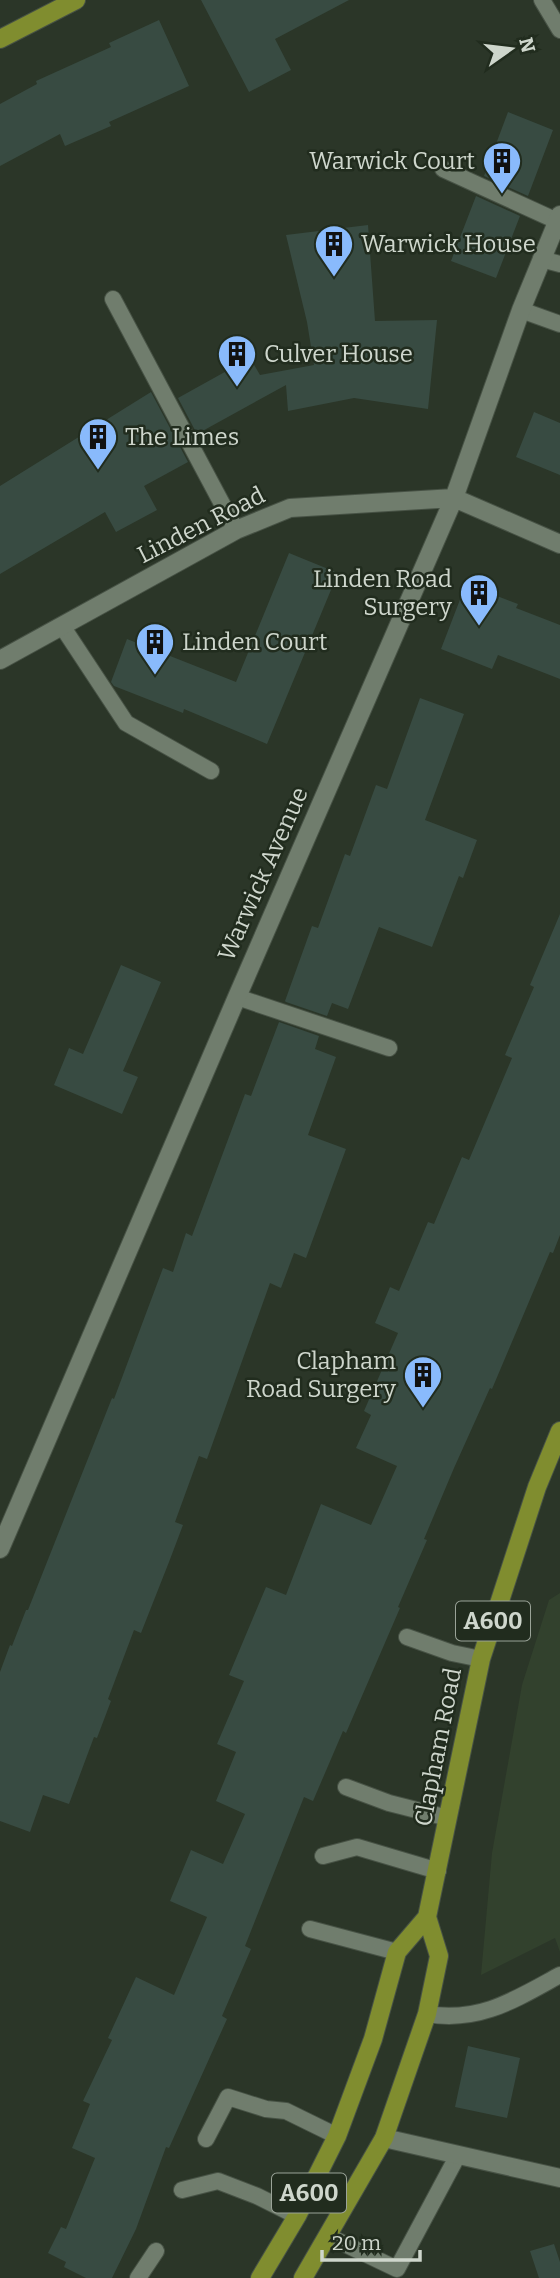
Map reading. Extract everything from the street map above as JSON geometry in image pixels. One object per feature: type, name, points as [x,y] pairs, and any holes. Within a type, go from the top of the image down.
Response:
[{"type":"main road","points":[[0,39],[72,1]]},
{"type":"main road","name":"Clapham Road","points":[[260,2278],[297,2216],[337,2136],[373,2039],[397,1952],[427,1917],[481,1659],[537,1487],[560,1431]]},
{"type":"main road","name":"A600","points":[[303,2278],[384,2138],[427,2014],[439,1956],[427,1917]]},
{"type":"street","name":"Warwick Avenue","points":[[0,1549],[454,498],[521,310],[559,218]]},
{"type":"street","name":"Linden Road","points":[[0,660],[236,530],[290,508],[454,498],[560,544]]},
{"type":"street","points":[[384,2138],[560,2178]]},
{"type":"lane","points":[[542,0],[560,30]]},
{"type":"lane","points":[[443,169],[559,218]]},
{"type":"lane","points":[[541,259],[560,264]]},
{"type":"lane","points":[[113,299],[236,530]]},
{"type":"lane","points":[[521,310],[560,324]]},
{"type":"lane","points":[[62,626],[126,723],[211,771]]},
{"type":"lane","points":[[237,997],[389,1048]]},
{"type":"lane","points":[[407,1637],[452,1653],[481,1659]]},
{"type":"lane","points":[[346,1787],[389,1803],[448,1818]]},
{"type":"lane","points":[[323,1856],[357,1847],[438,1871]]},
{"type":"lane","points":[[310,1929],[397,1952]]},
{"type":"lane","points":[[427,2014],[459,2017],[500,2008],[560,1975]]},
{"type":"lane","points":[[206,2139],[228,2097],[265,2109],[286,2111],[337,2136]]},
{"type":"lane","points":[[328,2236],[397,2269],[458,2155]]},
{"type":"lane","points":[[181,2190],[218,2182],[257,2196],[297,2216]]},
{"type":"lane","points":[[138,2278],[156,2251]]},
{"type":"shaded area","points":[[560,1593],[560,1952],[555,1938],[481,1975],[492,1853],[522,1685],[549,1600]]},
{"type":"building","points":[[201,0],[349,0],[275,39],[291,70],[249,92]]},
{"type":"building","points":[[159,20],[189,86],[109,122],[111,126],[65,146],[60,134],[0,166],[0,104],[37,84],[36,81],[111,47],[109,43]]},
{"type":"building","points":[[508,112],[553,130],[528,196],[484,176]]},
{"type":"building","points":[[476,196],[520,216],[496,278],[451,261]]},
{"type":"building","name":"Warwick House","points":[[368,225],[375,321],[437,320],[428,409],[354,398],[288,411],[286,385],[197,434],[178,398],[250,358],[260,375],[314,365],[307,322],[286,235]]},
{"type":"building","name":"The Limes","points":[[151,392],[188,462],[144,486],[157,510],[116,532],[105,512],[0,574],[0,486]]},
{"type":"building","points":[[534,412],[560,423],[560,475],[516,457]]},
{"type":"building","points":[[289,553],[338,573],[267,744],[184,709],[183,713],[114,686],[111,682],[127,639],[236,682]]},
{"type":"building","points":[[466,584],[518,604],[516,608],[560,625],[560,679],[498,655],[492,669],[441,649]]},
{"type":"building","points":[[420,698],[464,714],[425,820],[477,840],[463,878],[459,876],[432,947],[379,927],[348,1009],[332,1003],[327,1016],[286,1002],[312,926],[318,928],[345,854],[350,856],[376,785],[387,789]]},
{"type":"building","points":[[560,914],[560,1235],[454,1468],[424,1539],[427,1540],[398,1607],[400,1608],[346,1733],[343,1731],[313,1801],[304,1797],[245,1946],[251,1949],[222,2016],[227,2019],[169,2148],[166,2147],[136,2229],[112,2278],[86,2278],[64,2267],[66,2262],[48,2253],[61,2227],[66,2229],[95,2158],[72,2148],[90,2104],[83,2101],[112,2040],[108,2038],[136,1977],[174,1995],[207,1917],[170,1901],[191,1850],[223,1864],[245,1814],[216,1801],[236,1752],[217,1744],[244,1681],[229,1675],[266,1587],[286,1595],[321,1504],[371,1525],[397,1466],[356,1448],[371,1415],[364,1411],[398,1333],[375,1323],[390,1287],[399,1291],[428,1222],[434,1224],[462,1157],[469,1160],[512,1058],[505,1055],[534,987],[530,985]]},
{"type":"building","points":[[121,965],[161,982],[123,1071],[138,1077],[122,1114],[54,1085],[69,1048],[83,1054]]},
{"type":"building","points":[[279,1022],[319,1036],[315,1049],[336,1057],[308,1135],[346,1149],[306,1258],[294,1253],[281,1288],[270,1283],[207,1459],[199,1456],[175,1522],[183,1525],[169,1562],[141,1633],[134,1630],[108,1699],[111,1701],[97,1738],[94,1737],[69,1804],[43,1795],[30,1832],[0,1821],[0,1672],[28,1610],[112,1398],[114,1399],[163,1268],[173,1272],[186,1233],[192,1236],[245,1094],[251,1096]]},
{"type":"building","points":[[468,2046],[520,2058],[507,2118],[455,2107]]},
{"type":"building","points":[[554,2244],[560,2262],[560,2278],[539,2278],[530,2251]]},
{"type":"place","name":"Warwick Court","points":[[502,195]]},
{"type":"place","name":"Warwick House","points":[[334,278]]},
{"type":"place","name":"Culver House","points":[[237,388]]},
{"type":"place","name":"The Limes","points":[[98,471]]},
{"type":"place","name":"Linden Road Surgery","points":[[479,627]]},
{"type":"place","name":"Linden Court","points":[[155,676]]},
{"type":"place","name":"Clapham Road Surgery","points":[[423,1409]]}]
